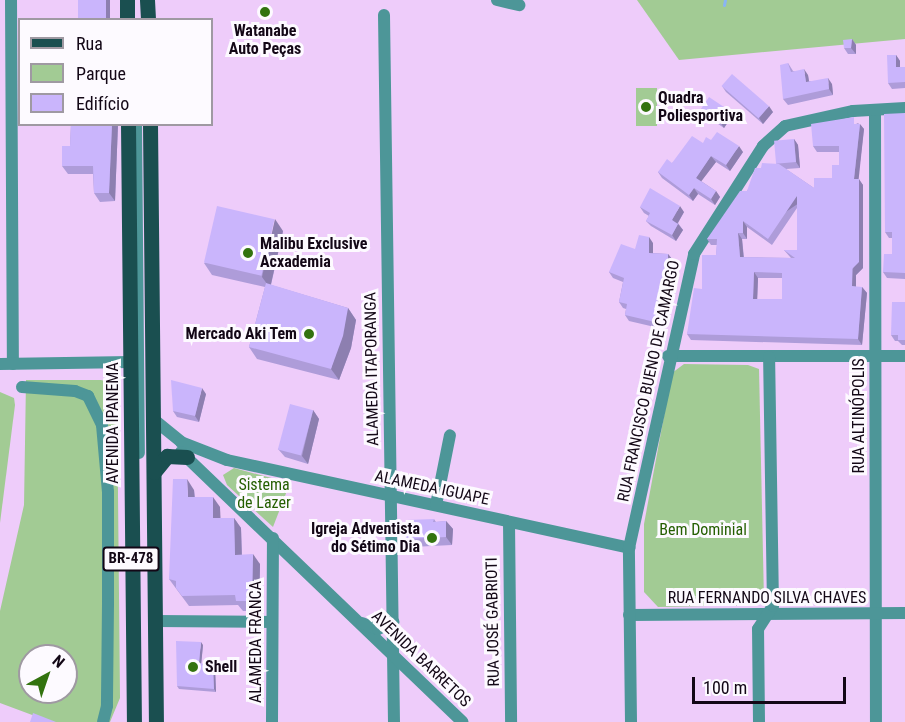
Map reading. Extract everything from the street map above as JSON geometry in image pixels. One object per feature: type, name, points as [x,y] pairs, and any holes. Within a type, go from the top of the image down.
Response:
[{"type":"main road","points":[[127,0],[127,18]]},
{"type":"main road","points":[[147,0],[147,18]]},
{"type":"main road","name":"AVENIDA IPANEMA","points":[[128,126],[134,722]]},
{"type":"main road","name":"BR-478","points":[[150,126],[148,421],[154,472],[156,722]]},
{"type":"main road","points":[[130,396],[148,421]]},
{"type":"main road","points":[[154,472],[167,456],[187,457]]},
{"type":"street","points":[[11,0],[13,364]]},
{"type":"street","points":[[132,0],[134,18]]},
{"type":"street","points":[[141,0],[142,18]]},
{"type":"street","points":[[496,0],[519,5]]},
{"type":"street","name":"ALAMEDA ITAPORANGA","points":[[384,15],[395,656],[394,722]]},
{"type":"street","name":"RUA FRANCISCO BUENO DE CAMARGO","points":[[631,722],[629,548],[668,356],[693,254],[763,146],[785,126],[797,121],[905,108]]},
{"type":"street","name":"RUA ALTINÓPOLIS","points":[[875,110],[876,722]]},
{"type":"street","points":[[136,126],[148,421],[141,722]]},
{"type":"street","points":[[143,126],[148,421],[149,722]]},
{"type":"street","points":[[668,356],[905,356]]},
{"type":"street","points":[[759,722],[758,629],[772,606],[769,357]]},
{"type":"street","points":[[0,364],[131,362]]},
{"type":"street","points":[[22,387],[75,391],[88,396],[102,425],[108,492],[107,706],[103,722]]},
{"type":"street","name":"ALAMEDA IGUAPE","points":[[148,421],[181,442],[227,460],[629,548]]},
{"type":"street","name":"AVENIDA BARRETOS","points":[[148,421],[217,484],[463,722]]},
{"type":"street","points":[[436,505],[450,435]]},
{"type":"street","points":[[217,484],[218,468],[227,460]]},
{"type":"street","name":"RUA JOSÉ GABRIOTI","points":[[509,522],[511,722]]},
{"type":"street","name":"ALAMEDA FRANCA","points":[[272,722],[273,538]]},
{"type":"street","name":"ALAMEDA FRANCA","points":[[272,562],[289,554]]},
{"type":"street","name":"RUA FERNANDO SILVA CHAVES","points":[[629,615],[768,616],[905,613]]},
{"type":"street","name":"AVENIDA BARRETOS","points":[[356,620],[378,629],[393,622]]},
{"type":"street","points":[[156,621],[271,622]]},
{"type":"street","points":[[395,683],[404,674],[414,676]]},
{"type":"green space","points":[[637,0],[905,0],[905,39],[679,60]]},
{"type":"green space","name":"Quadra Poliesportiva","points":[[636,88],[657,88],[657,126],[636,126]]},
{"type":"green space","name":"Bem Dominial","points":[[684,364],[748,365],[759,369],[764,601],[757,605],[658,607],[644,592],[644,524],[672,373]]},
{"type":"green space","points":[[26,380],[101,380],[112,383],[117,391],[120,698],[110,722],[51,722],[0,703],[0,611],[24,505]]},
{"type":"green space","points":[[0,392],[14,398],[15,405],[0,523]]},
{"type":"green space","name":"Sistema de Lazer","points":[[234,468],[290,483],[273,527],[227,485],[223,475]]},
{"type":"building","points":[[78,0],[106,0],[106,18],[78,18]]},
{"type":"building","points":[[852,39],[851,48],[844,48],[843,40]]},
{"type":"building","points":[[887,55],[896,55],[896,67],[905,67],[905,82],[888,83]]},
{"type":"building","points":[[788,63],[791,72],[804,69],[806,82],[828,78],[829,89],[783,99],[780,65]]},
{"type":"building","points":[[732,74],[769,106],[758,118],[722,86]]},
{"type":"building","points":[[709,97],[728,110],[720,122],[701,109]]},
{"type":"building","points":[[905,113],[905,273],[883,272],[884,254],[892,254],[892,232],[885,232],[884,114]]},
{"type":"building","points":[[854,117],[854,124],[860,124],[854,179],[859,179],[859,262],[852,269],[852,286],[862,287],[858,339],[687,334],[694,288],[702,289],[702,255],[716,255],[717,239],[707,239],[740,191],[747,191],[755,168],[761,168],[762,163],[779,164],[814,188],[814,178],[832,178],[832,165],[839,165],[839,146],[813,146],[811,124]],"holes":[[[797,196],[797,250],[784,250],[795,258],[740,257],[738,233],[743,233],[743,221],[768,239]],[[754,272],[782,273],[782,299],[753,299]]]},
{"type":"building","points":[[71,126],[112,126],[109,193],[94,193],[93,166],[62,166],[62,146],[70,146]]},
{"type":"building","points":[[717,132],[739,146],[726,165],[711,156],[696,178],[716,191],[711,199],[694,188],[689,195],[658,172],[667,159],[672,163],[692,136],[703,143],[706,137],[711,140]]},
{"type":"building","points":[[794,139],[796,162],[776,164],[774,141]]},
{"type":"building","points":[[650,188],[680,206],[672,220],[678,224],[672,235],[646,221],[650,213],[640,207]]},
{"type":"building","name":"Malibu Exclusive Acxademia","points":[[217,206],[274,219],[261,276],[204,263]]},
{"type":"building","points":[[639,235],[649,237],[649,253],[668,254],[668,285],[660,283],[655,322],[625,315],[627,304],[619,302],[624,278],[609,272],[621,244],[635,249]]},
{"type":"building","name":"Mercado Aki Tem","points":[[266,283],[348,308],[343,336],[331,369],[249,347]]},
{"type":"building","points":[[892,302],[905,302],[905,340],[898,340],[898,335],[891,335]]},
{"type":"building","points":[[171,380],[202,388],[195,416],[173,411]]},
{"type":"building","points":[[290,404],[313,410],[301,456],[278,449]]},
{"type":"building","points":[[173,479],[187,479],[188,497],[213,497],[213,518],[234,518],[235,555],[253,554],[252,601],[236,601],[235,595],[182,596],[176,588],[176,581],[169,579]]},
{"type":"building","points":[[434,519],[433,522],[446,521],[446,537],[406,539],[407,520]]},
{"type":"building","name":"Shell","points":[[176,641],[201,642],[199,663],[213,665],[214,689],[177,686]]},
{"type":"building","points":[[33,713],[56,722],[30,722]]},
{"type":"waterway","points":[[724,5],[725,0]]},
{"type":"place","name":"Watanabe Auto Peças","points":[[265,12]]},
{"type":"place","name":"Quadra Poliesportiva","points":[[646,107]]},
{"type":"place","name":"Malibu Exclusive Acxademia","points":[[248,253]]},
{"type":"place","name":"Mercado Aki Tem","points":[[309,334]]},
{"type":"place","name":"Igreja Adventista do Sétimo Dia","points":[[432,538]]},
{"type":"place","name":"Shell","points":[[193,667]]}]
